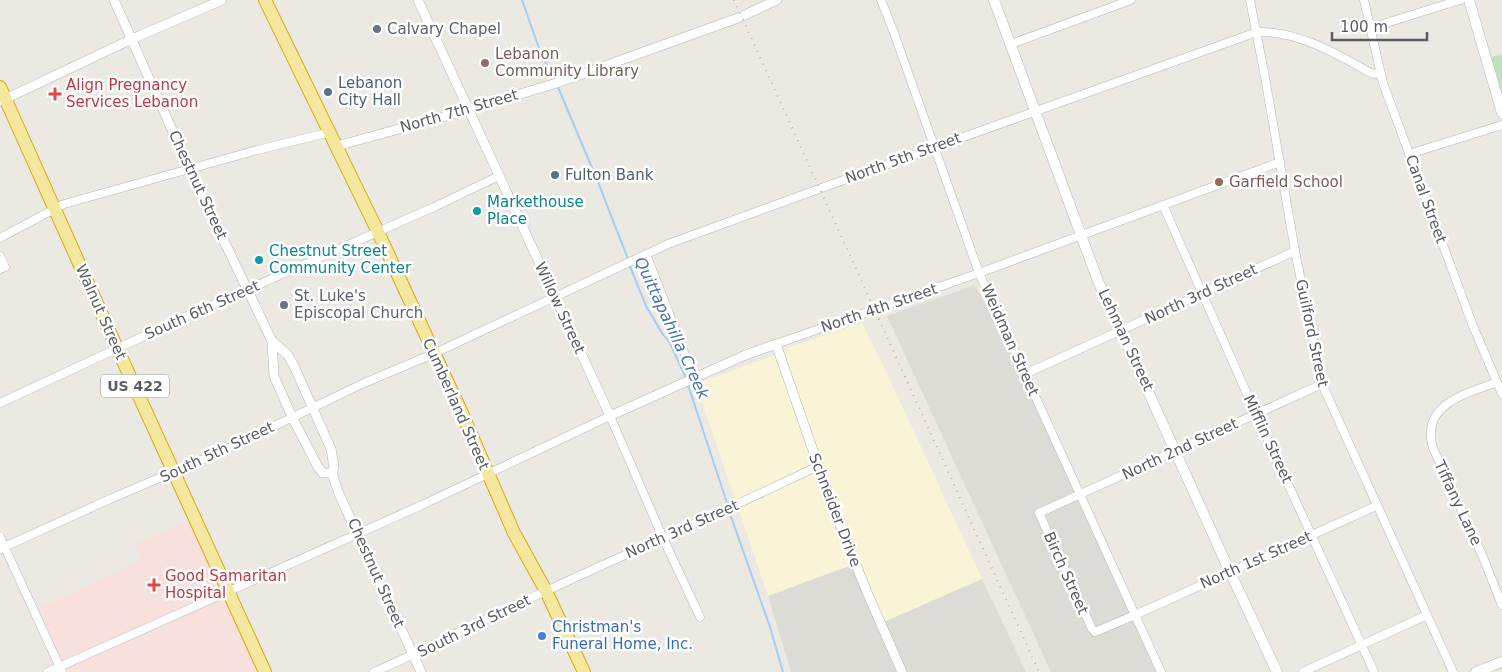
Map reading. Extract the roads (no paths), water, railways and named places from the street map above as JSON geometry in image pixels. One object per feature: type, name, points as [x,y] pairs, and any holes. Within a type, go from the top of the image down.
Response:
[{"type":"highway","name":"Cumberland Street","points":[[266,0],[378,232],[514,533],[546,590],[584,672]]},
{"type":"highway","name":"Walnut Street","points":[[2,96],[265,672]]},
{"type":"main road","name":"Lehman Street","points":[[994,0],[1080,236],[1120,330],[1277,672]]},
{"type":"main road","points":[[1469,0],[1502,112]]},
{"type":"main road","points":[[1476,672],[1502,662]]},
{"type":"street","name":"Chestnut Street","points":[[114,0],[190,170],[272,341],[274,376],[292,417],[318,467],[324,473],[332,473]]},
{"type":"street","points":[[2,96],[222,0]]},
{"type":"street","name":"Willow Street","points":[[418,0],[610,416],[700,617]]},
{"type":"street","name":"North 7th Street","points":[[337,146],[468,110],[560,82],[738,18],[777,0]]},
{"type":"street","name":"Weidman Street","points":[[881,0],[979,273],[1161,672]]},
{"type":"street","points":[[1011,44],[1131,0]]},
{"type":"street","name":"Guilford Street","points":[[1250,0],[1295,251],[1322,384],[1453,672]]},
{"type":"street","name":"Canal Street","points":[[1364,0],[1380,73],[1470,317],[1502,394]]},
{"type":"street","points":[[1370,28],[1460,0]]},
{"type":"street","name":"North 5th Street","points":[[433,354],[646,254],[807,193],[1257,32],[1295,36],[1328,50],[1373,74],[1380,73]]},
{"type":"street","points":[[1409,154],[1502,125]]},
{"type":"street","points":[[0,238],[64,204],[257,150],[331,132]]},
{"type":"street","name":"North 4th Street","points":[[48,672],[60,669],[610,416],[776,344],[979,273],[1280,162]]},
{"type":"street","name":"South 6th Street","points":[[0,403],[308,261],[378,232],[499,176]]},
{"type":"street","name":"Mifflin Street","points":[[1163,205],[1374,672]]},
{"type":"street","name":"North 3rd Street","points":[[1025,374],[1295,251]]},
{"type":"street","points":[[646,254],[690,380]]},
{"type":"street","points":[[0,256],[3,268]]},
{"type":"street","name":"Chestnut Street","points":[[272,341],[288,355],[313,408],[331,449],[334,467],[332,473],[339,494],[421,672]]},
{"type":"street","name":"Schneider Drive","points":[[776,344],[851,554],[902,672]]},
{"type":"street","name":"South 5th Street","points":[[2,548],[218,453],[364,383],[433,354]]},
{"type":"street","name":"Tiffany Lane","points":[[1497,382],[1447,402],[1436,415],[1430,436],[1433,448],[1486,564],[1502,605]]},
{"type":"street","name":"North 2nd Street","points":[[1039,513],[1322,384]]},
{"type":"street","name":"North 3rd Street","points":[[546,590],[734,506],[818,466]]},
{"type":"street","name":"North 1st Street","points":[[1094,632],[1376,506]]},
{"type":"street","name":"Birch Street","points":[[1039,513],[1094,632]]},
{"type":"street","points":[[0,537],[2,548],[60,669]]},
{"type":"street","name":"South 3rd Street","points":[[374,672],[546,590]]},
{"type":"street","points":[[1303,672],[1427,614]]},
{"type":"waterway","name":"Quittapahilla Creek","points":[[522,0],[540,51],[555,81]]},
{"type":"waterway","name":"Quittapahilla Creek","points":[[557,85],[628,259]]},
{"type":"waterway","name":"Quittapahilla Creek","points":[[629,264],[646,306],[670,343],[686,378]]},
{"type":"waterway","name":"Quittapahilla Creek","points":[[688,385],[728,506]]},
{"type":"waterway","name":"Quittapahilla Creek","points":[[729,511],[770,627],[783,672]]},
{"type":"railway","points":[[734,0],[1039,672]]},
{"type":"place","name":"Calvary Chapel","points":[[377,29]]},
{"type":"place","name":"Lebanon Community Library","points":[[485,63]]},
{"type":"place","name":"Lebanon City Hall","points":[[328,92]]},
{"type":"place","name":"Align Pregnancy Services Lebanon","points":[[55,94]]},
{"type":"place","name":"Fulton Bank","points":[[555,175]]},
{"type":"place","name":"Garfield School","points":[[1219,182]]},
{"type":"place","name":"Markethouse Place","points":[[477,211]]},
{"type":"place","name":"Chestnut Street Community Center","points":[[259,260]]},
{"type":"place","name":"St. Luke's Episcopal Church","points":[[284,305]]},
{"type":"place","name":"Good Samaritan Hospital","points":[[154,585]]},
{"type":"place","name":"Christman's Funeral Home, Inc.","points":[[542,636]]}]
